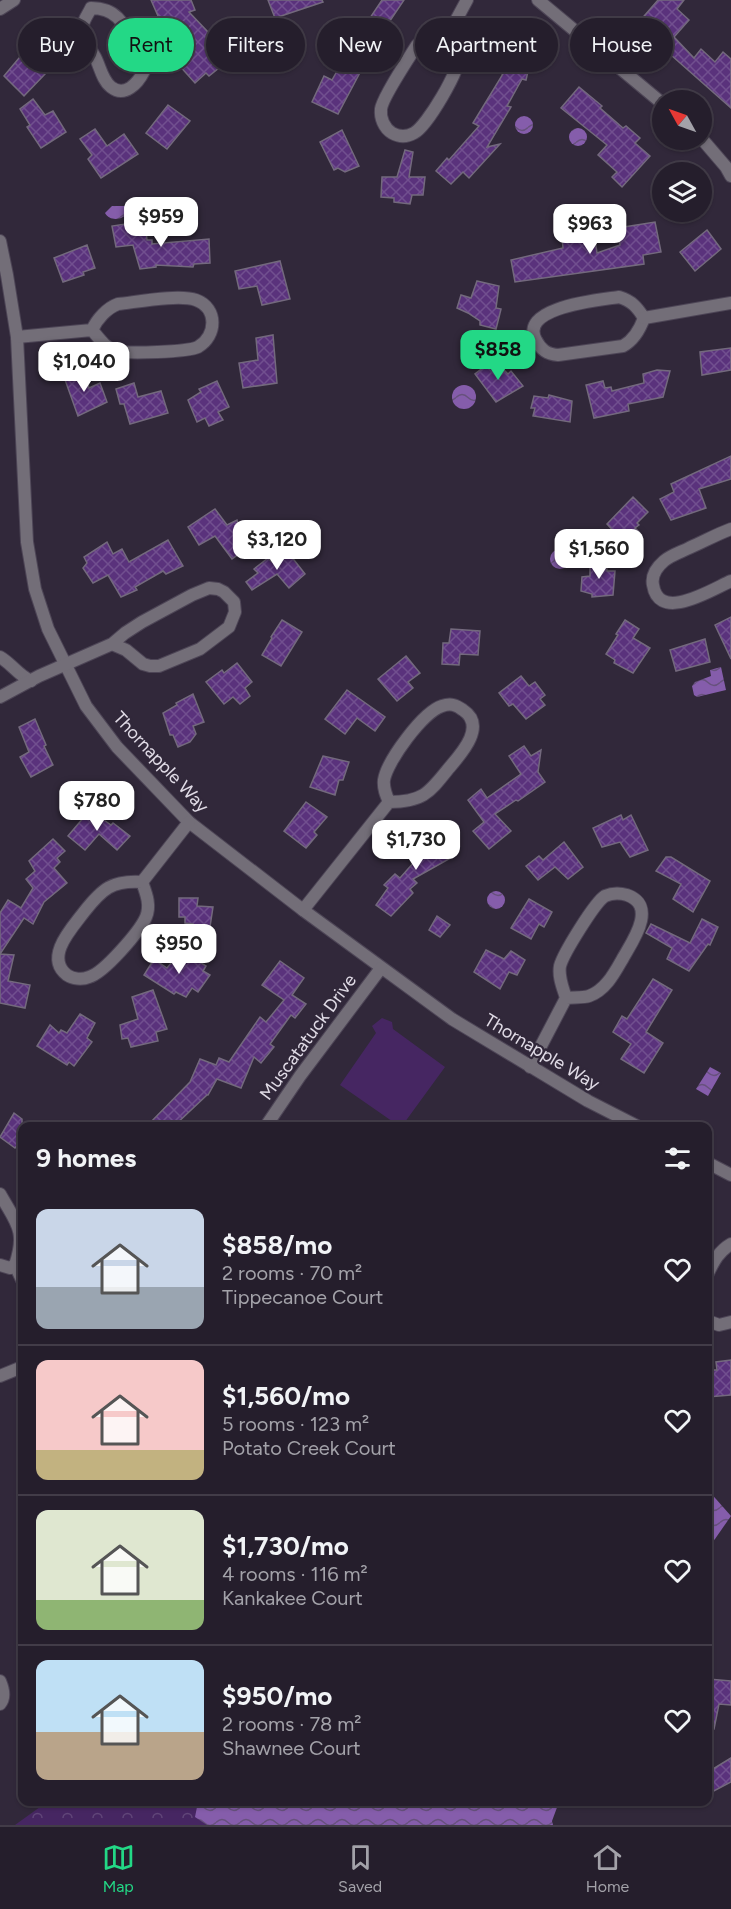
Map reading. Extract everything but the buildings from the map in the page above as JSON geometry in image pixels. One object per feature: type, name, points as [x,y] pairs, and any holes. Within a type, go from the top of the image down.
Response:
[{"type":"street","points":[[0,9],[14,0]]},
{"type":"street","points":[[457,18],[467,0]]},
{"type":"street","points":[[538,0],[652,95]]},
{"type":"street","points":[[89,4],[116,15],[126,28],[139,55],[144,71],[135,85],[128,90],[111,87],[90,50],[83,25],[89,4]]},
{"type":"street","points":[[436,34],[448,35],[460,55],[458,66],[433,111],[414,133],[404,136],[393,133],[383,123],[381,115],[381,106],[386,97],[417,45],[436,34]]},
{"type":"street","points":[[711,150],[731,176]]},
{"type":"street","name":"Thornapple Way","points":[[0,242],[17,337],[27,542],[35,589],[48,629],[86,706],[117,747],[189,822],[303,910],[452,1019],[588,1101],[630,1122]]},
{"type":"street","points":[[619,297],[637,306],[644,318],[636,333],[623,346],[549,354],[540,347],[533,335],[537,320],[545,314],[619,297]]},
{"type":"street","points":[[177,298],[195,300],[204,305],[213,320],[213,329],[208,339],[197,347],[183,350],[116,351],[101,341],[93,330],[95,323],[112,306],[177,298]]},
{"type":"street","points":[[644,318],[731,303]]},
{"type":"street","points":[[17,337],[93,330]]},
{"type":"street","points":[[731,529],[665,560],[653,573],[652,581],[656,594],[666,602],[673,604],[684,602],[731,581]]},
{"type":"street","points":[[0,697],[112,644],[142,622],[192,594],[209,588],[218,589],[234,602],[235,612],[229,627],[200,649],[159,666],[143,664],[126,650],[112,644]]},
{"type":"street","points":[[0,657],[19,675],[31,681]]},
{"type":"street","points":[[303,910],[389,802],[411,801],[428,793],[469,743],[473,733],[471,718],[467,713],[455,705],[448,705],[434,710],[425,717],[390,764],[384,780],[389,802]]},
{"type":"street","points":[[142,882],[189,822]]},
{"type":"street","points":[[127,881],[142,882],[148,896],[146,918],[104,969],[96,975],[76,979],[68,976],[60,966],[58,956],[69,932],[90,904],[112,885],[127,881]]},
{"type":"street","points":[[530,1067],[566,998],[560,968],[579,930],[605,896],[619,893],[630,896],[642,912],[642,921],[640,929],[619,964],[606,984],[598,991],[589,996],[566,998]]},
{"type":"street","name":"Muscatatuck Drive","points":[[269,1122],[300,1076],[381,968]]},
{"type":"street","points":[[712,1165],[731,1175]]},
{"type":"street","points":[[0,1194],[18,1227]]},
{"type":"street","points":[[712,1265],[724,1248],[731,1244]]},
{"type":"street","points":[[0,1264],[10,1268],[15,1265],[18,1257]]},
{"type":"street","points":[[15,1265],[18,1271]]},
{"type":"street","points":[[712,1322],[719,1325],[731,1322]]},
{"type":"street","points":[[0,1376],[18,1369]]},
{"type":"street","points":[[0,1681],[4,1690],[3,1702],[0,1704]]},
{"type":"green space","points":[[382,1018],[392,1022],[393,1029],[445,1067],[405,1122],[393,1122],[340,1085],[376,1033],[372,1026]]},
{"type":"green space","points":[[41,1806],[197,1806],[196,1817],[207,1825],[15,1825]]},
{"type":"water","points":[[524,116],[530,119],[533,125],[530,131],[524,134],[518,131],[515,125],[518,119]]},
{"type":"water","points":[[578,128],[584,131],[587,137],[584,143],[578,146],[572,143],[569,137],[572,131]]},
{"type":"water","points":[[112,206],[125,206],[129,212],[120,218],[110,218],[105,213]]},
{"type":"water","points":[[464,385],[472,389],[476,397],[472,405],[464,409],[456,405],[452,397],[456,389]]},
{"type":"water","points":[[560,549],[567,552],[570,559],[567,566],[560,569],[553,566],[550,559],[553,552]]},
{"type":"water","points":[[721,667],[726,690],[697,697],[694,695],[692,686],[695,682],[711,676],[710,670]]},
{"type":"water","points":[[492,891],[500,891],[505,896],[503,907],[492,909],[487,904],[487,896]]},
{"type":"water","points":[[710,1067],[721,1073],[708,1096],[696,1089]]},
{"type":"water","points":[[712,1495],[731,1516],[712,1543]]},
{"type":"water","points":[[197,1806],[558,1806],[552,1821],[553,1825],[207,1825],[195,1817]]}]
